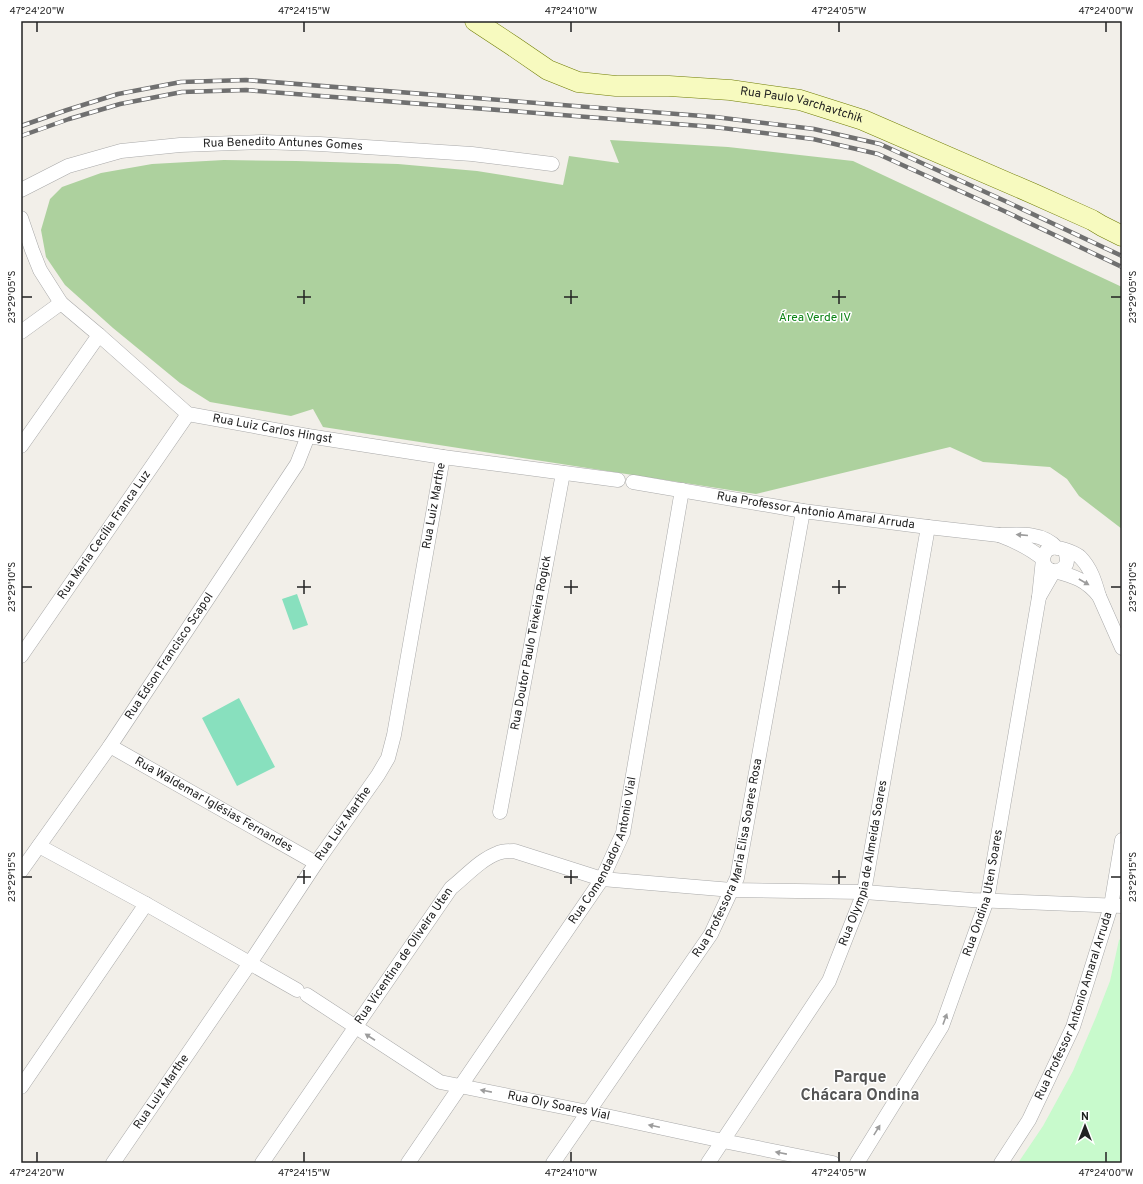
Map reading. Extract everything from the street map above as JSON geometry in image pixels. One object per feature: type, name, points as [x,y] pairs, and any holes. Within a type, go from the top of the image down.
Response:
[{"type":"street","name":"Rua Paulo Varchavtchik","points":[[475,21],[548,70],[578,82],[616,86],[669,86],[730,90],[800,100],[863,120],[1034,194],[1092,220],[1122,236]]},
{"type":"street","name":"Rua Benedito Antunes Gomes","points":[[21,190],[68,166],[75,164],[121,151],[180,145],[262,142],[320,144],[472,154],[552,164]]},
{"type":"street","points":[[21,218],[40,270],[61,303],[188,414]]},
{"type":"street","points":[[21,332],[61,303]]},
{"type":"street","points":[[21,446],[99,335]]},
{"type":"street","name":"Rua Luiz Carlos Hingst","points":[[188,414],[308,436],[443,457],[618,480]]},
{"type":"street","name":"Rua Maria Cecília Franca Luz","points":[[21,656],[188,414]]},
{"type":"street","name":"Rua Edson Francisco Scapol","points":[[21,871],[110,746],[297,464],[308,436]]},
{"type":"street","name":"Rua Luiz Marthe","points":[[113,1163],[250,963],[316,863],[378,775],[388,758],[394,735],[443,457]]},
{"type":"street","name":"Rua Doutor Paulo Teixeira Rogick","points":[[500,812],[563,473]]},
{"type":"street","name":"Rua Professor Antonio Amaral Arruda","points":[[633,482],[803,511],[999,535]]},
{"type":"street","name":"Rua Comendador Antonio Vial","points":[[408,1163],[602,879],[623,833],[682,490]]},
{"type":"street","name":"Rua Professora Maria Elisa Soares Rosa","points":[[554,1163],[711,934],[737,878],[803,511]]},
{"type":"street","name":"Rua Olympia de Almeida Soares","points":[[708,1163],[829,981],[864,892],[928,527]]},
{"type":"street","points":[[999,535],[1016,534],[1042,538],[1049,541],[1061,549],[1067,559],[1067,563],[1062,570],[1054,571]]},
{"type":"street","points":[[999,535],[1032,550],[1043,559],[1047,569],[1080,579],[1093,588],[1099,596]]},
{"type":"street","points":[[1043,559],[1049,549],[1061,549],[1080,556],[1090,570],[1099,596],[1122,648]]},
{"type":"street","name":"Rua Ondina Uten Soares","points":[[857,1163],[942,1026],[987,900],[1039,597],[1043,559]]},
{"type":"street","points":[[1039,597],[1054,571]]},
{"type":"street","name":"Rua Waldemar Iglésias Fernandes","points":[[110,746],[316,863]]},
{"type":"street","name":"Rua Professor Antonio Amaral Arruda","points":[[1001,1163],[1029,1120],[1072,1027],[1116,906],[1122,840]]},
{"type":"street","name":"Rua Oly Soares Vial","points":[[39,846],[146,904],[302,992],[440,1082],[833,1163]]},
{"type":"street","name":"Rua Vicentina de Oliveira Uten","points":[[262,1163],[451,888],[486,860],[498,853],[514,850],[602,879],[732,890],[864,892],[1116,906]]},
{"type":"street","points":[[21,1087],[146,904]]},
{"type":"green space","name":"Área Verde IV","points":[[610,140],[728,147],[853,161],[1122,287],[1122,529],[1079,496],[1067,479],[1050,467],[983,462],[950,447],[756,494],[323,427],[313,409],[291,416],[210,402],[180,383],[113,328],[65,285],[46,257],[41,230],[50,199],[62,187],[101,173],[152,164],[224,160],[398,164],[477,171],[563,185],[569,156],[619,163]]},
{"type":"green space","points":[[297,594],[308,625],[293,630],[282,599]]},
{"type":"green space","points":[[239,698],[275,767],[237,786],[202,718]]},
{"type":"green space","points":[[1122,938],[1122,1163],[1018,1163],[1043,1126],[1073,1071],[1110,981],[1119,940]]},
{"type":"railway","points":[[21,126],[118,94],[181,82],[246,80],[715,117],[814,129],[880,144],[1122,256]]},
{"type":"railway","points":[[21,136],[69,119],[120,104],[182,92],[246,90],[714,127],[813,139],[878,154],[1002,210],[1122,267]]},
{"type":"district","name":"Parque Chácara Ondina","points":[[860,1087]]}]
